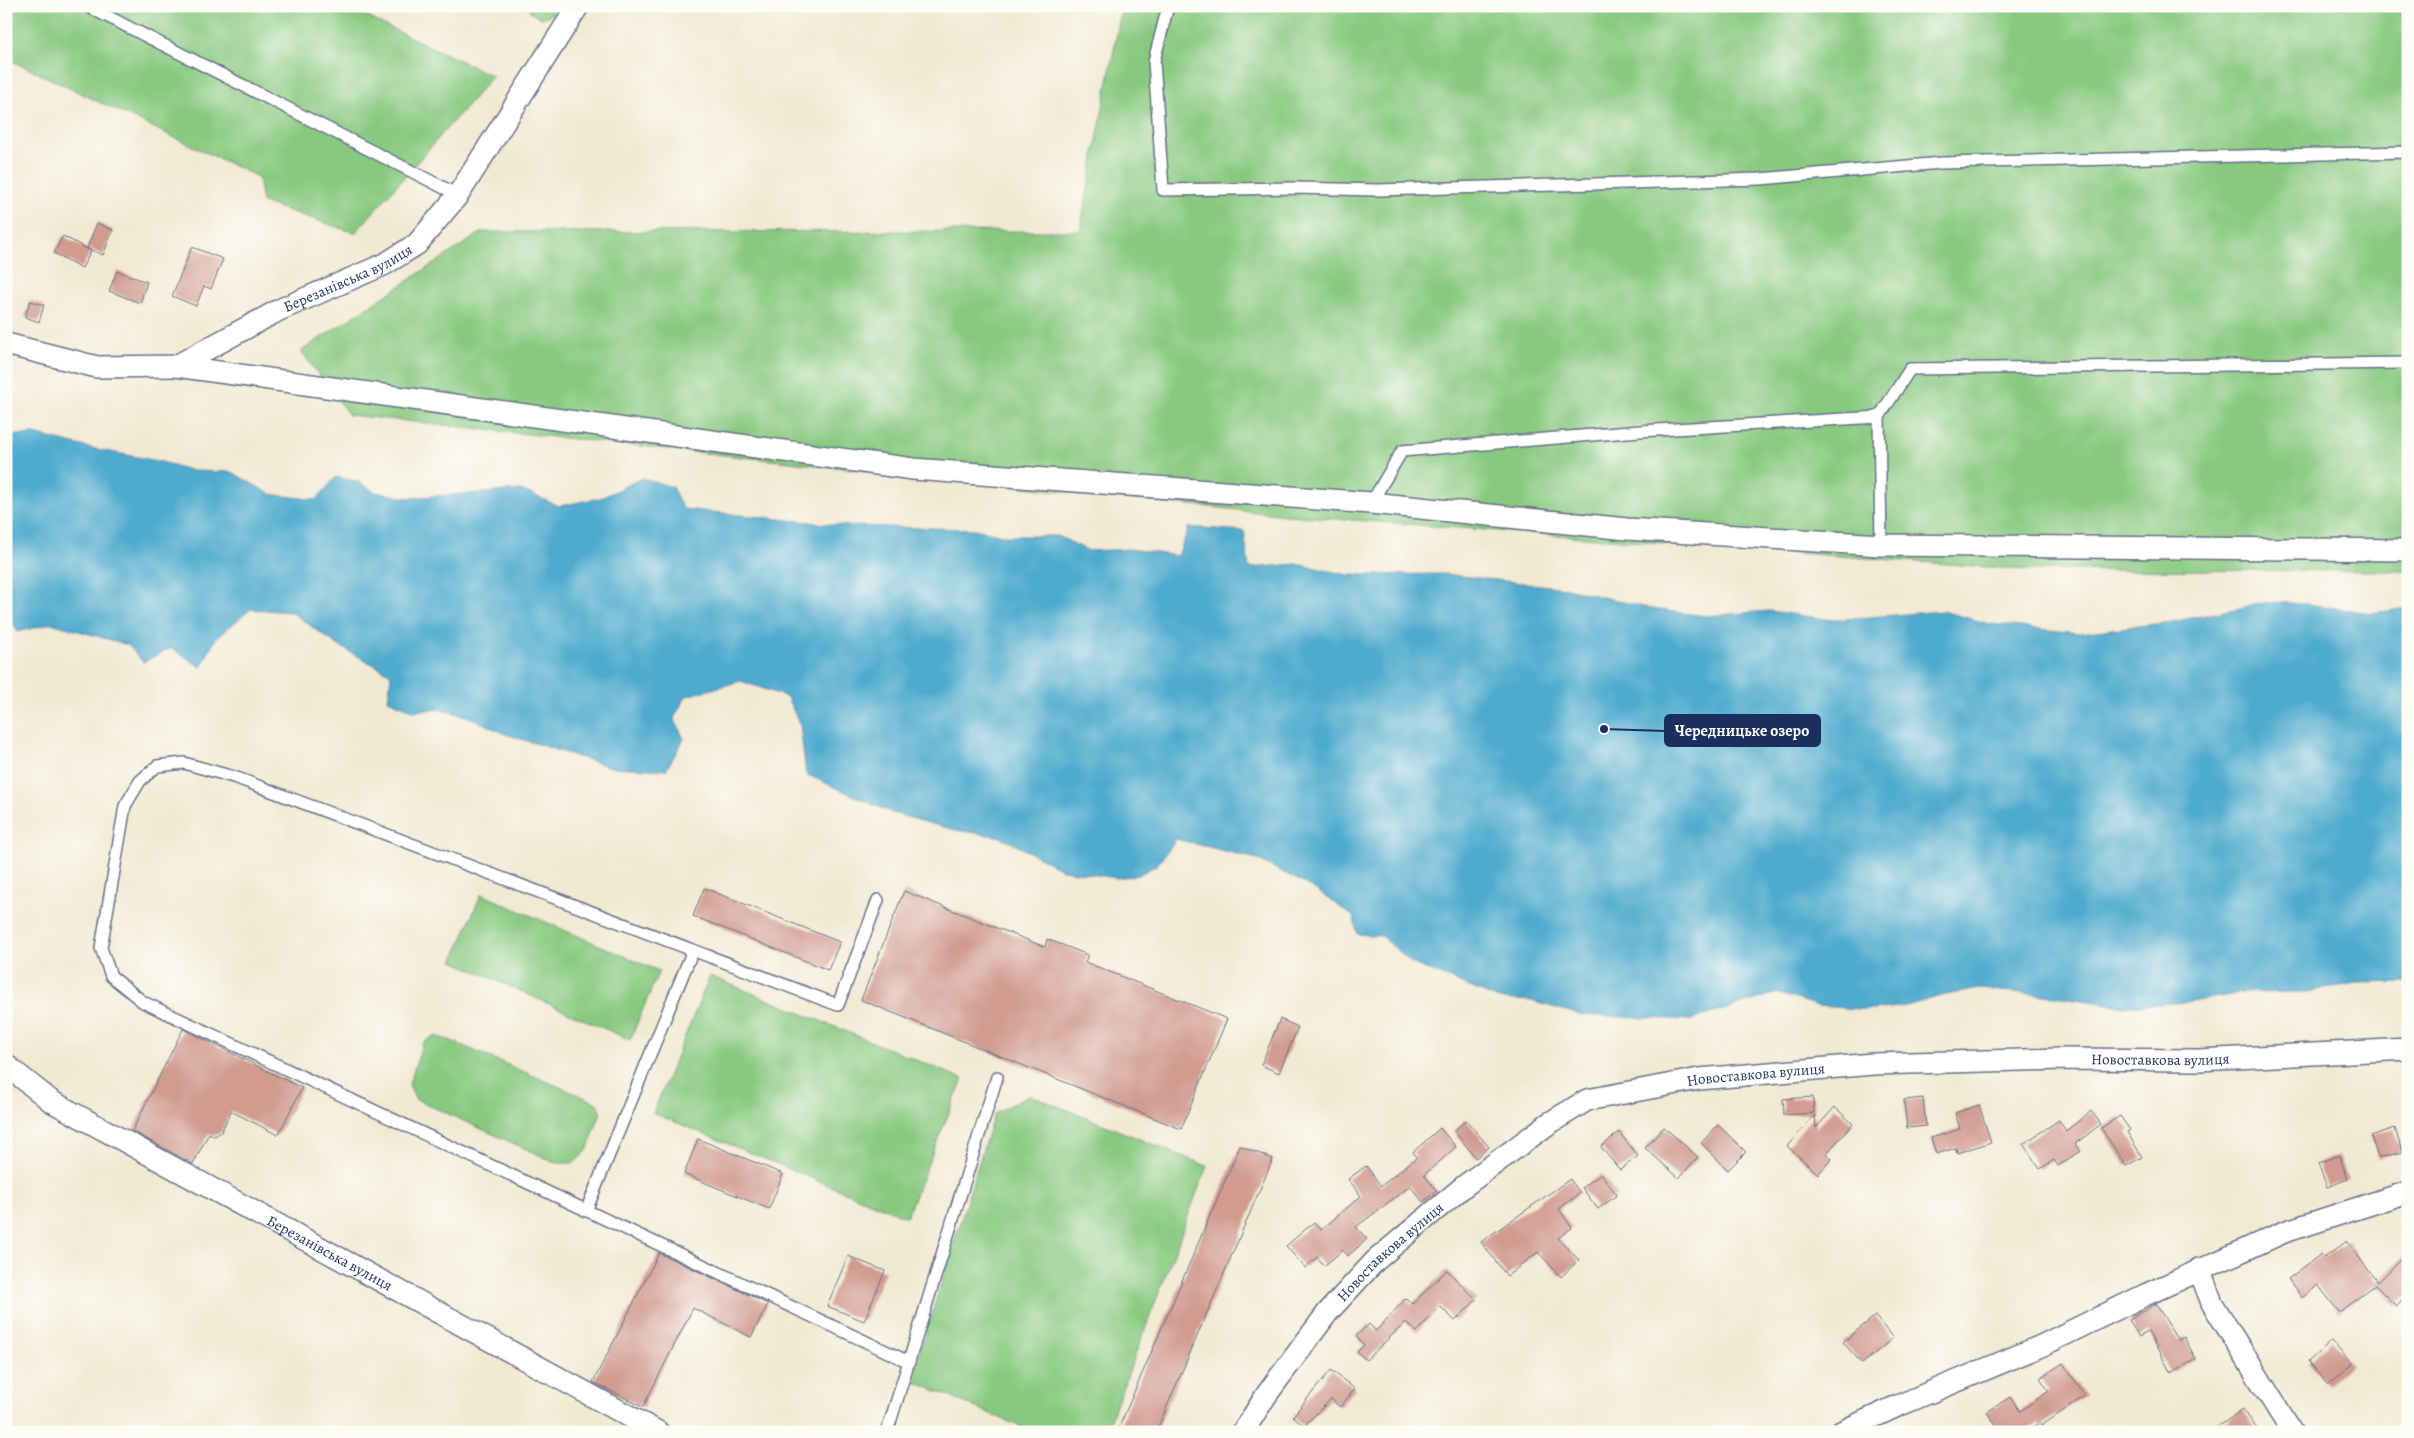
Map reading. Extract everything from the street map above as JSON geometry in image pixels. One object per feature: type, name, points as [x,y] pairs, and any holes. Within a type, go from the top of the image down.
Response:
[{"type":"street","name":"Березанівська вулиця","points":[[6,344],[97,367],[176,366],[279,310],[385,264],[417,244],[458,195],[578,6]]},
{"type":"street","points":[[176,366],[913,469],[1371,502],[1627,529],[1881,545],[2408,550]]},
{"type":"street","name":"Новоставкова вулиця","points":[[1243,1432],[1267,1394],[1328,1312],[1375,1261],[1463,1187],[1548,1124],[1587,1100],[1699,1079],[1873,1064],[2061,1059],[2199,1060],[2408,1050]]},
{"type":"street","name":"Березанівська вулиця","points":[[6,1065],[51,1101],[658,1432]]},
{"type":"street","points":[[1841,1432],[1895,1407],[2041,1346],[2199,1269],[2284,1232],[2408,1192]]},
{"type":"street","points":[[2199,1269],[2212,1303],[2292,1432]]},
{"type":"lane","points":[[87,6],[458,195]]},
{"type":"lane","points":[[1168,6],[1154,61],[1163,190],[1294,188],[1377,190],[1760,179],[1942,163],[2109,161],[2408,152]]},
{"type":"lane","points":[[1881,545],[1879,417],[1910,369],[2408,363]]},
{"type":"lane","points":[[1371,502],[1402,451],[1640,431],[1879,417]]},
{"type":"lane","points":[[878,900],[838,1005],[237,778],[184,763],[157,766],[140,780],[125,806],[101,948],[111,976],[143,1002],[909,1362]]},
{"type":"lane","points":[[586,1211],[693,950]]},
{"type":"lane","points":[[887,1432],[997,1077]]},
{"type":"green space","points":[[6,6],[344,6],[493,76],[355,233],[262,202],[258,177],[6,58]]},
{"type":"green space","points":[[527,6],[559,6],[554,13],[542,18],[531,13]]},
{"type":"green space","points":[[1122,6],[2408,6],[2408,571],[2028,570],[1285,515],[349,415],[301,351],[482,232],[1080,231]]},
{"type":"green space","points":[[481,894],[659,971],[630,1040],[453,961]]},
{"type":"green space","points":[[710,976],[963,1079],[906,1217],[653,1113]]},
{"type":"green space","points":[[434,1036],[449,1040],[599,1105],[601,1112],[587,1151],[574,1163],[557,1163],[415,1099],[409,1084],[423,1043]]},
{"type":"green space","points":[[1030,1095],[1207,1166],[1106,1432],[1033,1432],[911,1380],[994,1114]]},
{"type":"water","points":[[34,434],[90,448],[158,461],[193,471],[232,472],[270,494],[316,500],[336,477],[359,482],[375,492],[408,498],[521,490],[559,506],[601,498],[642,478],[672,487],[683,509],[847,526],[974,529],[1007,536],[1058,536],[1089,551],[1129,549],[1178,556],[1189,527],[1244,531],[1249,568],[1297,564],[1349,575],[1444,574],[1566,588],[1652,609],[1706,616],[1769,611],[1833,620],[1942,611],[1990,624],[2079,633],[2172,622],[2269,602],[2306,604],[2372,613],[2408,608],[2408,982],[2356,983],[2306,992],[2241,993],[2191,1002],[2124,1006],[2055,996],[1980,989],[1945,995],[1906,1006],[1874,1010],[1818,1006],[1777,993],[1691,1020],[1580,1015],[1532,1001],[1499,999],[1411,963],[1382,936],[1357,934],[1354,917],[1315,889],[1257,859],[1176,839],[1157,865],[1138,875],[1117,878],[1063,870],[1001,837],[955,830],[892,813],[806,774],[800,725],[787,697],[741,681],[686,696],[674,718],[684,739],[666,770],[611,767],[505,734],[472,718],[441,709],[414,711],[388,700],[391,674],[339,646],[291,612],[251,609],[216,638],[201,667],[171,648],[143,662],[128,645],[51,623],[18,632],[6,611],[6,436]]},
{"type":"building","points":[[97,223],[113,230],[103,255],[87,248]]},
{"type":"building","points":[[63,236],[91,251],[82,268],[54,253]]},
{"type":"building","points":[[192,247],[223,259],[211,289],[204,286],[196,306],[172,296]]},
{"type":"building","points":[[117,271],[147,282],[140,303],[109,291]]},
{"type":"building","points":[[30,301],[44,305],[39,322],[25,317]]},
{"type":"building","points":[[704,888],[840,942],[828,970],[693,916]]},
{"type":"building","points":[[904,891],[1045,947],[1047,939],[1088,955],[1085,962],[1227,1019],[1181,1129],[861,1000]]},
{"type":"building","points":[[1280,1019],[1298,1027],[1279,1073],[1261,1065]]},
{"type":"building","points":[[183,1029],[302,1088],[278,1135],[231,1111],[221,1132],[215,1136],[209,1133],[193,1164],[132,1131]]},
{"type":"building","points":[[1813,1097],[1814,1113],[1784,1115],[1783,1099]]},
{"type":"building","points":[[1923,1098],[1926,1126],[1907,1128],[1904,1100]]},
{"type":"building","points":[[1979,1105],[1991,1142],[1957,1153],[1956,1148],[1936,1154],[1931,1138],[1960,1129],[1955,1113]]},
{"type":"building","points":[[1835,1107],[1853,1124],[1826,1154],[1832,1159],[1818,1174],[1787,1146],[1815,1115],[1816,1128]]},
{"type":"building","points":[[2091,1111],[2101,1124],[2075,1144],[2080,1151],[2058,1166],[2054,1160],[2040,1169],[2023,1144],[2059,1120],[2066,1131]]},
{"type":"building","points":[[2120,1116],[2130,1130],[2127,1132],[2142,1157],[2126,1166],[2101,1128]]},
{"type":"building","points":[[1466,1120],[1489,1147],[1476,1158],[1454,1131]]},
{"type":"building","points":[[1718,1125],[1746,1152],[1728,1170],[1701,1143]]},
{"type":"building","points":[[1664,1127],[1698,1157],[1679,1178],[1645,1148]]},
{"type":"building","points":[[1440,1128],[1456,1147],[1424,1175],[1437,1191],[1423,1202],[1410,1186],[1356,1227],[1367,1239],[1348,1256],[1343,1250],[1324,1266],[1317,1257],[1305,1268],[1286,1246],[1314,1222],[1321,1230],[1361,1196],[1348,1179],[1366,1166],[1381,1186],[1417,1157],[1413,1152]]},
{"type":"building","points":[[2395,1128],[2402,1152],[2378,1158],[2371,1136]]},
{"type":"building","points":[[1619,1132],[1638,1156],[1620,1170],[1601,1147]]},
{"type":"building","points":[[698,1139],[783,1174],[769,1209],[684,1174]]},
{"type":"building","points":[[1240,1146],[1273,1159],[1156,1432],[1117,1432]]},
{"type":"building","points":[[2339,1155],[2348,1179],[2327,1187],[2318,1163]]},
{"type":"building","points":[[1601,1174],[1617,1195],[1598,1209],[1582,1188]]},
{"type":"building","points":[[1570,1179],[1580,1193],[1559,1209],[1572,1228],[1558,1238],[1579,1260],[1561,1277],[1538,1252],[1507,1276],[1481,1242]]},
{"type":"building","points":[[2347,1241],[2377,1282],[2408,1252],[2408,1294],[2396,1306],[2375,1285],[2339,1312],[2318,1285],[2302,1298],[2288,1279],[2321,1254],[2324,1258]]},
{"type":"building","points":[[659,1253],[768,1304],[751,1337],[693,1308],[643,1407],[593,1382]]},
{"type":"building","points":[[848,1256],[885,1271],[864,1321],[827,1306]]},
{"type":"building","points":[[1447,1270],[1476,1300],[1455,1321],[1440,1306],[1417,1332],[1406,1322],[1366,1360],[1357,1352],[1364,1345],[1356,1336],[1369,1324],[1376,1331],[1406,1298],[1412,1304]]},
{"type":"building","points":[[2156,1304],[2178,1340],[2184,1337],[2196,1359],[2171,1373],[2148,1332],[2139,1337],[2129,1320]]},
{"type":"building","points":[[1875,1316],[1893,1338],[1862,1364],[1843,1342]]},
{"type":"building","points":[[2331,1341],[2352,1364],[2328,1385],[2308,1362]]},
{"type":"building","points":[[2063,1363],[2085,1396],[2041,1426],[2039,1423],[2026,1432],[2000,1432],[1987,1412],[2010,1397],[2020,1411],[2049,1391],[2040,1378]]},
{"type":"building","points":[[1331,1370],[1355,1389],[1340,1407],[1331,1399],[1304,1426],[1293,1416]]},
{"type":"building","points":[[2243,1409],[2259,1432],[2211,1432]]},
{"type":"place","name":"Чередницьке озеро","points":[[1604,729]]}]
